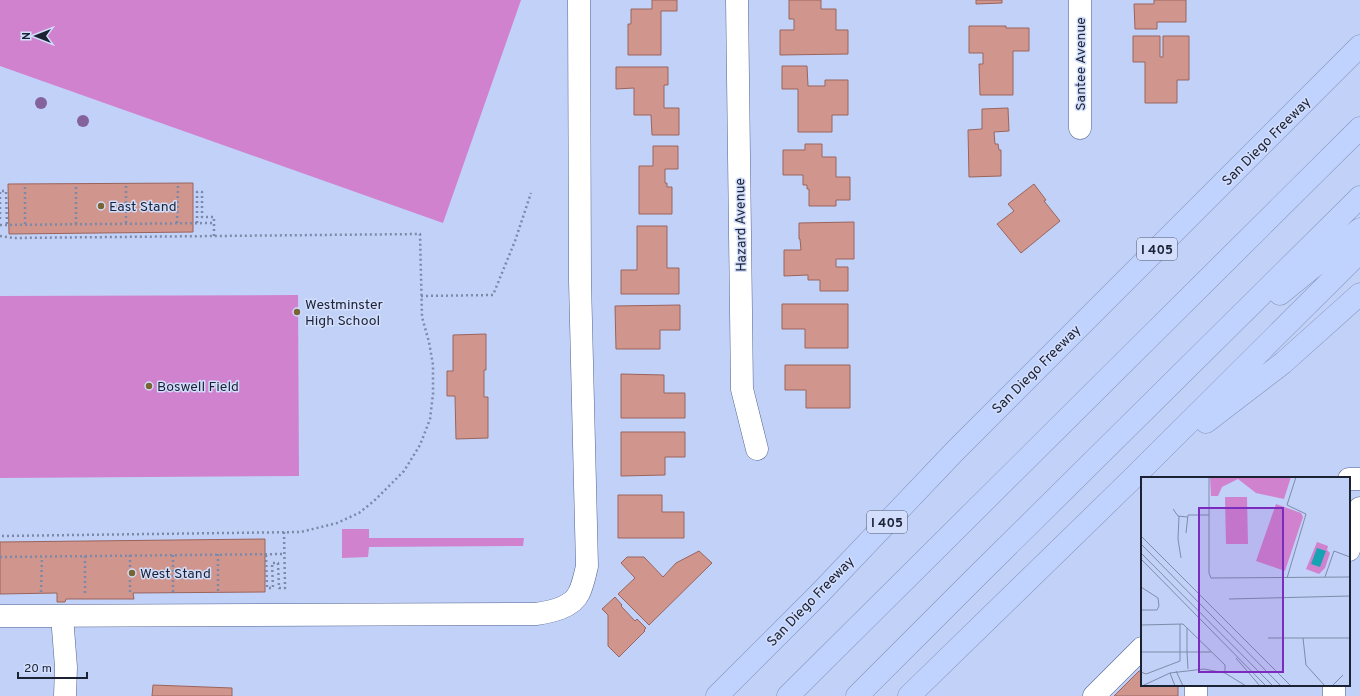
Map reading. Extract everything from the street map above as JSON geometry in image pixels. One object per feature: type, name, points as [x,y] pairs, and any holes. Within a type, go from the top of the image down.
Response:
[{"type":"highway","name":"San Diego Freeway","points":[[717,696],[820,593],[955,451],[1360,46]]},
{"type":"highway","points":[[788,696],[1360,128]]},
{"type":"highway","points":[[857,696],[1360,197]]},
{"type":"highway","points":[[1175,380],[1360,229]]},
{"type":"highway","points":[[909,696],[1135,476],[1360,252]]},
{"type":"highway","points":[[1135,476],[1283,363],[1360,294]]},
{"type":"street","points":[[0,616],[536,614],[553,612],[569,604],[579,594],[587,566],[580,281],[579,0]]},
{"type":"street","name":"Hazard Avenue","points":[[737,0],[742,389],[757,449]]},
{"type":"street","name":"Santee Avenue","points":[[1080,0],[1080,128]]},
{"type":"street","points":[[1350,546],[1360,508]]},
{"type":"street","points":[[62,616],[66,668],[65,696]]},
{"type":"street","points":[[1094,696],[1141,649]]},
{"type":"path","points":[[126,186],[126,224]]},
{"type":"path","points":[[177,223],[178,186]]},
{"type":"path","points":[[25,187],[25,225]]},
{"type":"path","points":[[76,187],[76,225]]},
{"type":"path","points":[[0,219],[0,191],[6,190],[7,225]]},
{"type":"path","points":[[197,223],[197,192],[202,192],[202,217],[214,217],[214,236]]},
{"type":"path","points":[[421,296],[493,294],[531,193]]},
{"type":"path","points":[[0,225],[214,223]]},
{"type":"path","points":[[0,236],[21,238],[420,234],[422,317],[429,342],[433,365],[433,394],[430,419],[420,445],[404,471],[374,501],[359,513],[337,523],[315,530],[300,532],[0,536]]},
{"type":"path","points":[[266,555],[268,588],[273,588],[272,562],[278,562],[279,588],[285,588],[284,532]]},
{"type":"path","points":[[218,554],[218,591]]},
{"type":"path","points":[[0,557],[284,554]]},
{"type":"path","points":[[173,555],[173,592]]},
{"type":"path","points":[[85,556],[85,596]]},
{"type":"path","points":[[130,556],[130,592]]},
{"type":"path","points":[[41,592],[42,557]]},
{"type":"shaded area","points":[[0,0],[521,0],[443,223],[0,66]]},
{"type":"shaded area","name":"Boswell Field","points":[[298,295],[299,476],[0,478],[0,296]]},
{"type":"shaded area","points":[[342,529],[369,529],[369,538],[524,538],[523,546],[369,547],[368,557],[342,558]]},
{"type":"building","points":[[652,0],[677,0],[677,11],[661,11],[661,55],[628,55],[628,24],[631,24],[631,9],[652,9]]},
{"type":"building","points":[[789,0],[821,0],[821,9],[836,9],[836,30],[848,30],[848,54],[780,55],[780,30],[794,30],[794,19],[789,19]]},
{"type":"building","points":[[976,0],[1002,0],[1002,3],[976,4]]},
{"type":"building","points":[[1154,0],[1186,0],[1186,22],[1157,22],[1157,29],[1135,29],[1134,4],[1154,4]]},
{"type":"building","points":[[969,26],[1006,26],[1006,28],[1029,28],[1029,51],[1013,51],[1013,95],[980,95],[979,64],[983,64],[983,53],[969,53]]},
{"type":"building","points":[[1133,36],[1160,36],[1160,57],[1163,57],[1163,36],[1189,36],[1189,80],[1177,80],[1177,103],[1145,103],[1145,62],[1133,62]]},
{"type":"building","points":[[782,66],[807,66],[808,86],[825,86],[825,80],[848,80],[848,115],[832,115],[832,132],[798,132],[798,89],[782,89]]},
{"type":"building","points":[[616,67],[668,67],[668,85],[664,85],[664,108],[679,108],[679,135],[652,135],[651,115],[634,115],[634,88],[616,89]]},
{"type":"building","points":[[1008,108],[1009,131],[994,132],[995,144],[998,144],[999,150],[1001,150],[1001,176],[969,177],[968,130],[982,129],[982,109]]},
{"type":"building","points":[[805,144],[822,144],[822,157],[836,157],[836,177],[850,177],[850,200],[836,200],[836,206],[809,206],[809,189],[807,189],[807,185],[803,185],[803,175],[783,175],[783,150],[805,150]]},
{"type":"building","points":[[653,146],[678,146],[678,169],[665,169],[665,183],[667,183],[667,187],[672,187],[672,214],[639,214],[639,166],[653,166]]},
{"type":"building","name":"East Stand","points":[[193,183],[193,232],[9,234],[8,184]]},
{"type":"building","points":[[1034,184],[1046,200],[1044,201],[1060,221],[1021,253],[997,224],[1014,211],[1008,204]]},
{"type":"building","points":[[854,222],[854,259],[836,259],[836,267],[848,267],[848,291],[820,291],[820,280],[808,280],[808,275],[784,276],[784,250],[801,250],[799,223]]},
{"type":"building","points":[[637,226],[667,226],[667,268],[679,268],[679,294],[621,294],[621,270],[637,270]]},
{"type":"building","points":[[782,304],[848,304],[848,348],[805,348],[805,329],[782,329]]},
{"type":"building","points":[[680,305],[680,330],[660,330],[660,349],[616,349],[615,306]]},
{"type":"building","points":[[486,334],[484,397],[488,397],[488,438],[456,439],[455,396],[447,396],[447,371],[453,371],[453,335]]},
{"type":"building","points":[[785,365],[850,365],[850,408],[806,408],[806,390],[785,390]]},
{"type":"building","points":[[621,374],[664,375],[664,393],[685,393],[685,418],[621,418]]},
{"type":"building","points":[[621,432],[685,432],[685,457],[665,457],[665,475],[621,476]]},
{"type":"building","points":[[618,495],[662,495],[662,512],[684,512],[684,538],[618,538]]},
{"type":"building","name":"West Stand","points":[[265,539],[265,592],[133,593],[134,599],[66,599],[65,602],[57,602],[57,593],[0,594],[0,542]]},
{"type":"building","points":[[699,551],[712,563],[649,625],[618,594],[635,578],[621,563],[627,557],[644,557],[663,577],[676,563]]},
{"type":"building","points":[[615,597],[635,621],[637,619],[646,628],[644,630],[645,631],[619,657],[608,646],[608,615],[602,609]]},
{"type":"building","points":[[1139,671],[1141,671],[1141,686],[1178,686],[1178,696],[1114,696]]},
{"type":"building","points":[[153,685],[232,688],[232,696],[152,696]]},
{"type":"place","name":"East Stand","points":[[101,206]]},
{"type":"place","name":"Westminster High School","points":[[297,312]]},
{"type":"place","name":"Boswell Field","points":[[149,386]]},
{"type":"place","name":"West Stand","points":[[132,573]]}]
